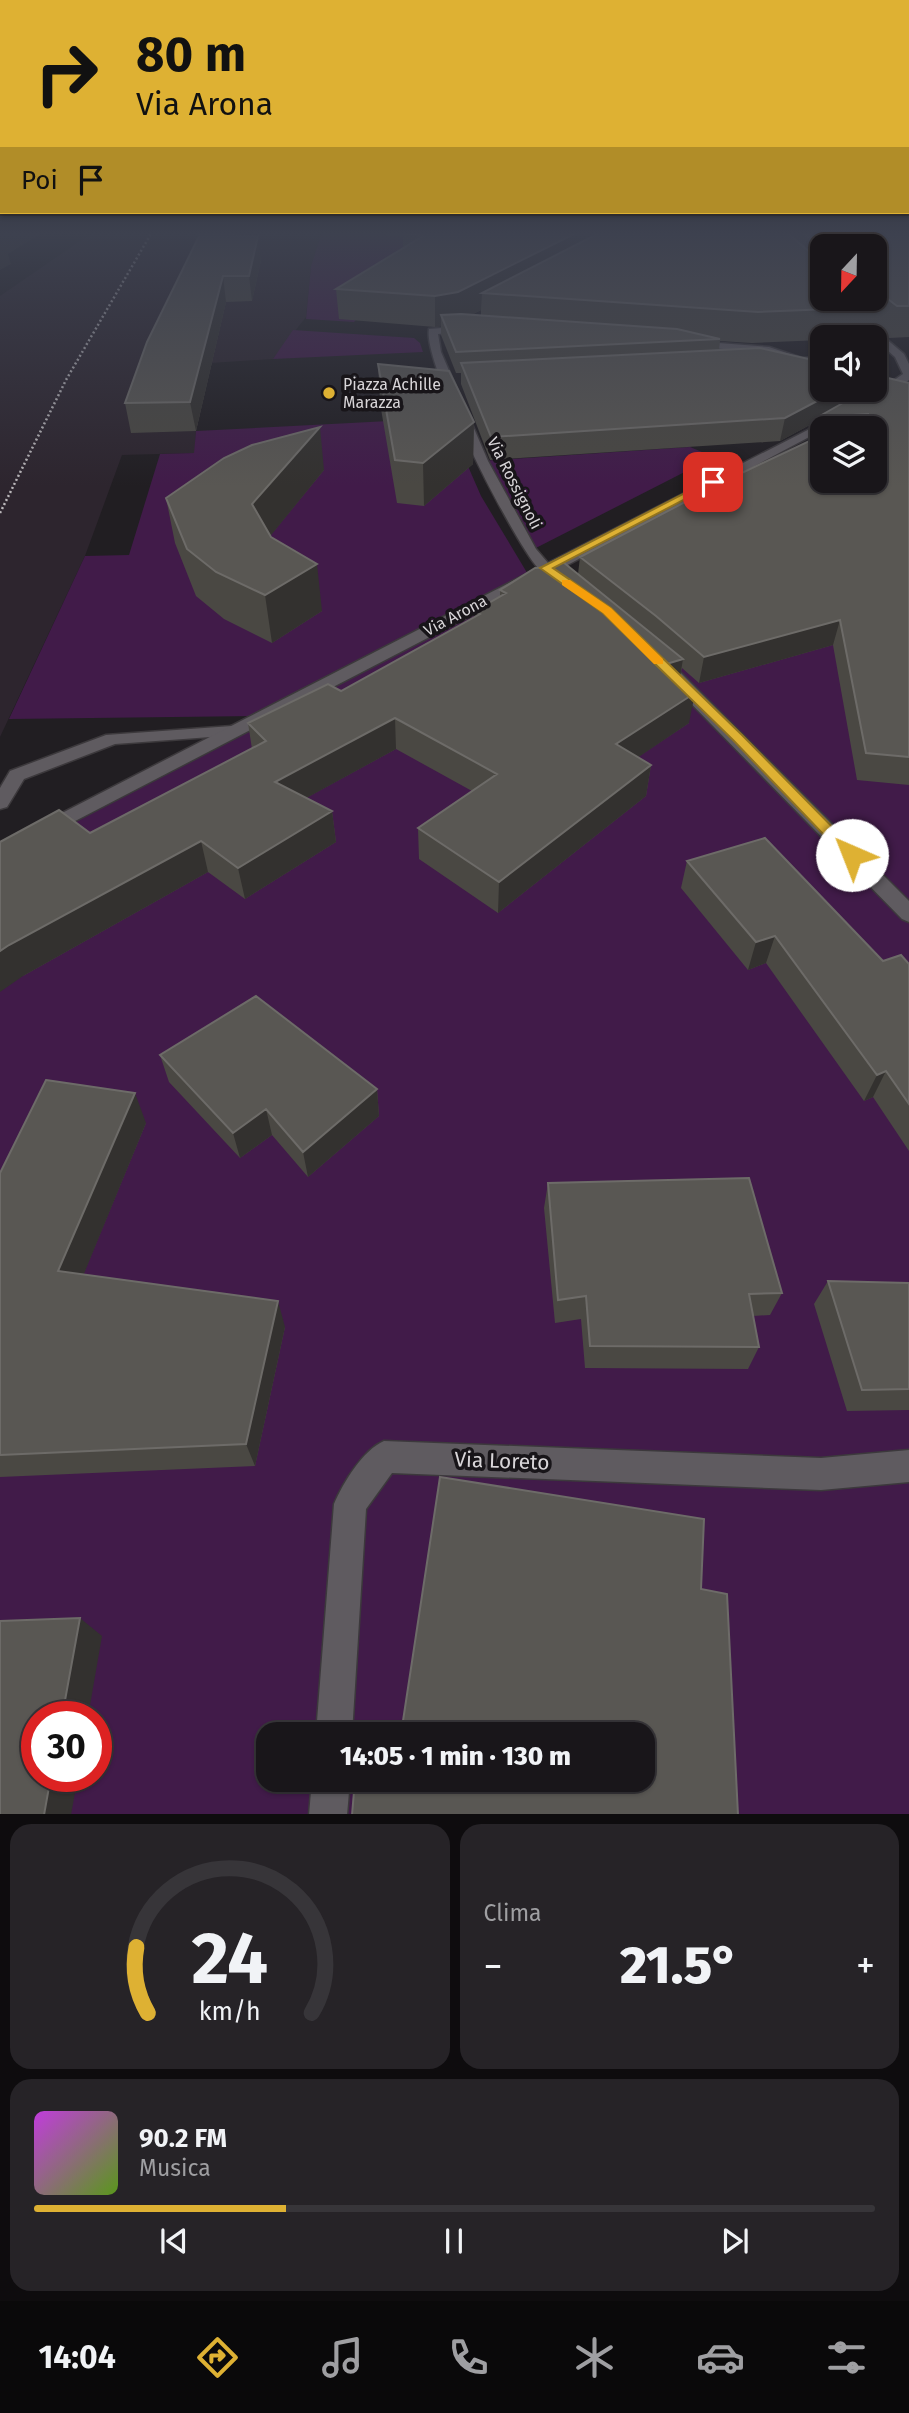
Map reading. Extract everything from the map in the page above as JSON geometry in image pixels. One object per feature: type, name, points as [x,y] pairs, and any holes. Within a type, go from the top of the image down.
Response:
[{"type":"street","points":[[855,317],[905,356]]},
{"type":"street","points":[[461,328],[473,322]]},
{"type":"street","points":[[461,328],[484,331]]},
{"type":"street","name":"Via Rossignoli","points":[[461,328],[433,331],[436,352],[455,379],[482,460],[530,551],[545,568],[586,596]]},
{"type":"street","points":[[681,343],[769,350],[800,361]]},
{"type":"street","points":[[888,357],[905,356]]},
{"type":"street","name":"Via Arona","points":[[0,853],[861,405],[909,375],[905,356]]},
{"type":"street","points":[[773,363],[810,361]]},
{"type":"street","points":[[663,665],[909,914]]},
{"type":"street","points":[[0,803],[17,775],[111,739],[232,732]]},
{"type":"street","name":"Via Loreto","points":[[335,1722],[350,1504],[384,1457],[821,1474],[909,1466]]},
{"type":"street","points":[[328,1814],[330,1792]]},
{"type":"shaded area","points":[[0,317],[306,317],[273,359],[211,363],[196,431],[195,453],[122,455],[85,556],[0,737]]},
{"type":"shaded area","points":[[306,317],[359,317],[354,322],[306,319]]},
{"type":"shaded area","points":[[293,330],[414,338],[420,343],[423,352],[273,359]]},
{"type":"shaded area","points":[[909,393],[909,1814],[0,1814],[0,853],[259,716],[9,719],[85,556],[129,555],[160,454],[194,453],[196,431],[447,418],[481,496],[529,576],[572,586],[810,486],[810,493],[887,493],[887,416]]},
{"type":"shaded area","points":[[690,447],[714,457],[530,551],[482,461]]},
{"type":"building","points":[[159,317],[212,317],[190,402],[125,403],[147,342]]},
{"type":"building","points":[[442,317],[499,317],[677,329],[720,339],[456,352]]},
{"type":"building","points":[[760,348],[810,359],[810,402],[815,402],[785,418],[491,437],[461,363]]},
{"type":"building","points":[[378,364],[449,371],[474,422],[423,463],[395,460]]},
{"type":"building","points":[[887,379],[909,383],[909,757],[866,753],[840,620],[704,657],[580,557],[729,479],[810,441],[810,493],[887,493],[887,416],[820,416],[845,402],[887,402]]},
{"type":"building","points":[[320,427],[252,504],[271,537],[317,564],[265,595],[216,572],[187,549],[166,498],[224,458],[252,445]]},
{"type":"building","points":[[563,562],[683,659],[663,665],[695,693],[616,744],[651,765],[499,882],[418,828],[497,774],[395,718],[275,782],[332,811],[238,868],[201,841],[0,951],[0,842],[59,810],[90,833],[266,741],[248,723],[328,684],[341,691],[480,614],[475,611],[506,593],[500,590],[535,568],[553,567]]},
{"type":"building","points":[[765,838],[883,961],[901,955],[909,964],[909,1104],[886,1071],[877,1075],[775,936],[756,942],[687,861]]},
{"type":"building","points":[[256,996],[377,1089],[303,1152],[266,1109],[233,1133],[160,1055]]},
{"type":"building","points":[[46,1080],[135,1093],[58,1271],[278,1301],[246,1444],[0,1455],[0,1173]]},
{"type":"building","points":[[749,1178],[782,1293],[749,1294],[759,1347],[590,1346],[586,1296],[558,1300],[548,1183]]},
{"type":"building","points":[[828,1281],[909,1283],[909,1389],[862,1390]]},
{"type":"building","points":[[440,1477],[704,1519],[701,1589],[727,1594],[738,1814],[352,1814],[354,1792],[655,1792],[655,1722],[403,1722]]},
{"type":"building","points":[[80,1618],[65,1701],[21,1701],[21,1792],[48,1792],[44,1814],[0,1814],[0,1621]]},
{"type":"railway","points":[[0,513],[66,380],[103,317]]},
{"type":"slow traffic","points":[[566,582],[607,611],[659,661]]},
{"type":"place","name":"Piazza Achille Marazza","points":[[329,393]]},
{"type":"route","points":[[713,482],[545,568],[607,611],[738,737],[852,855]]}]
